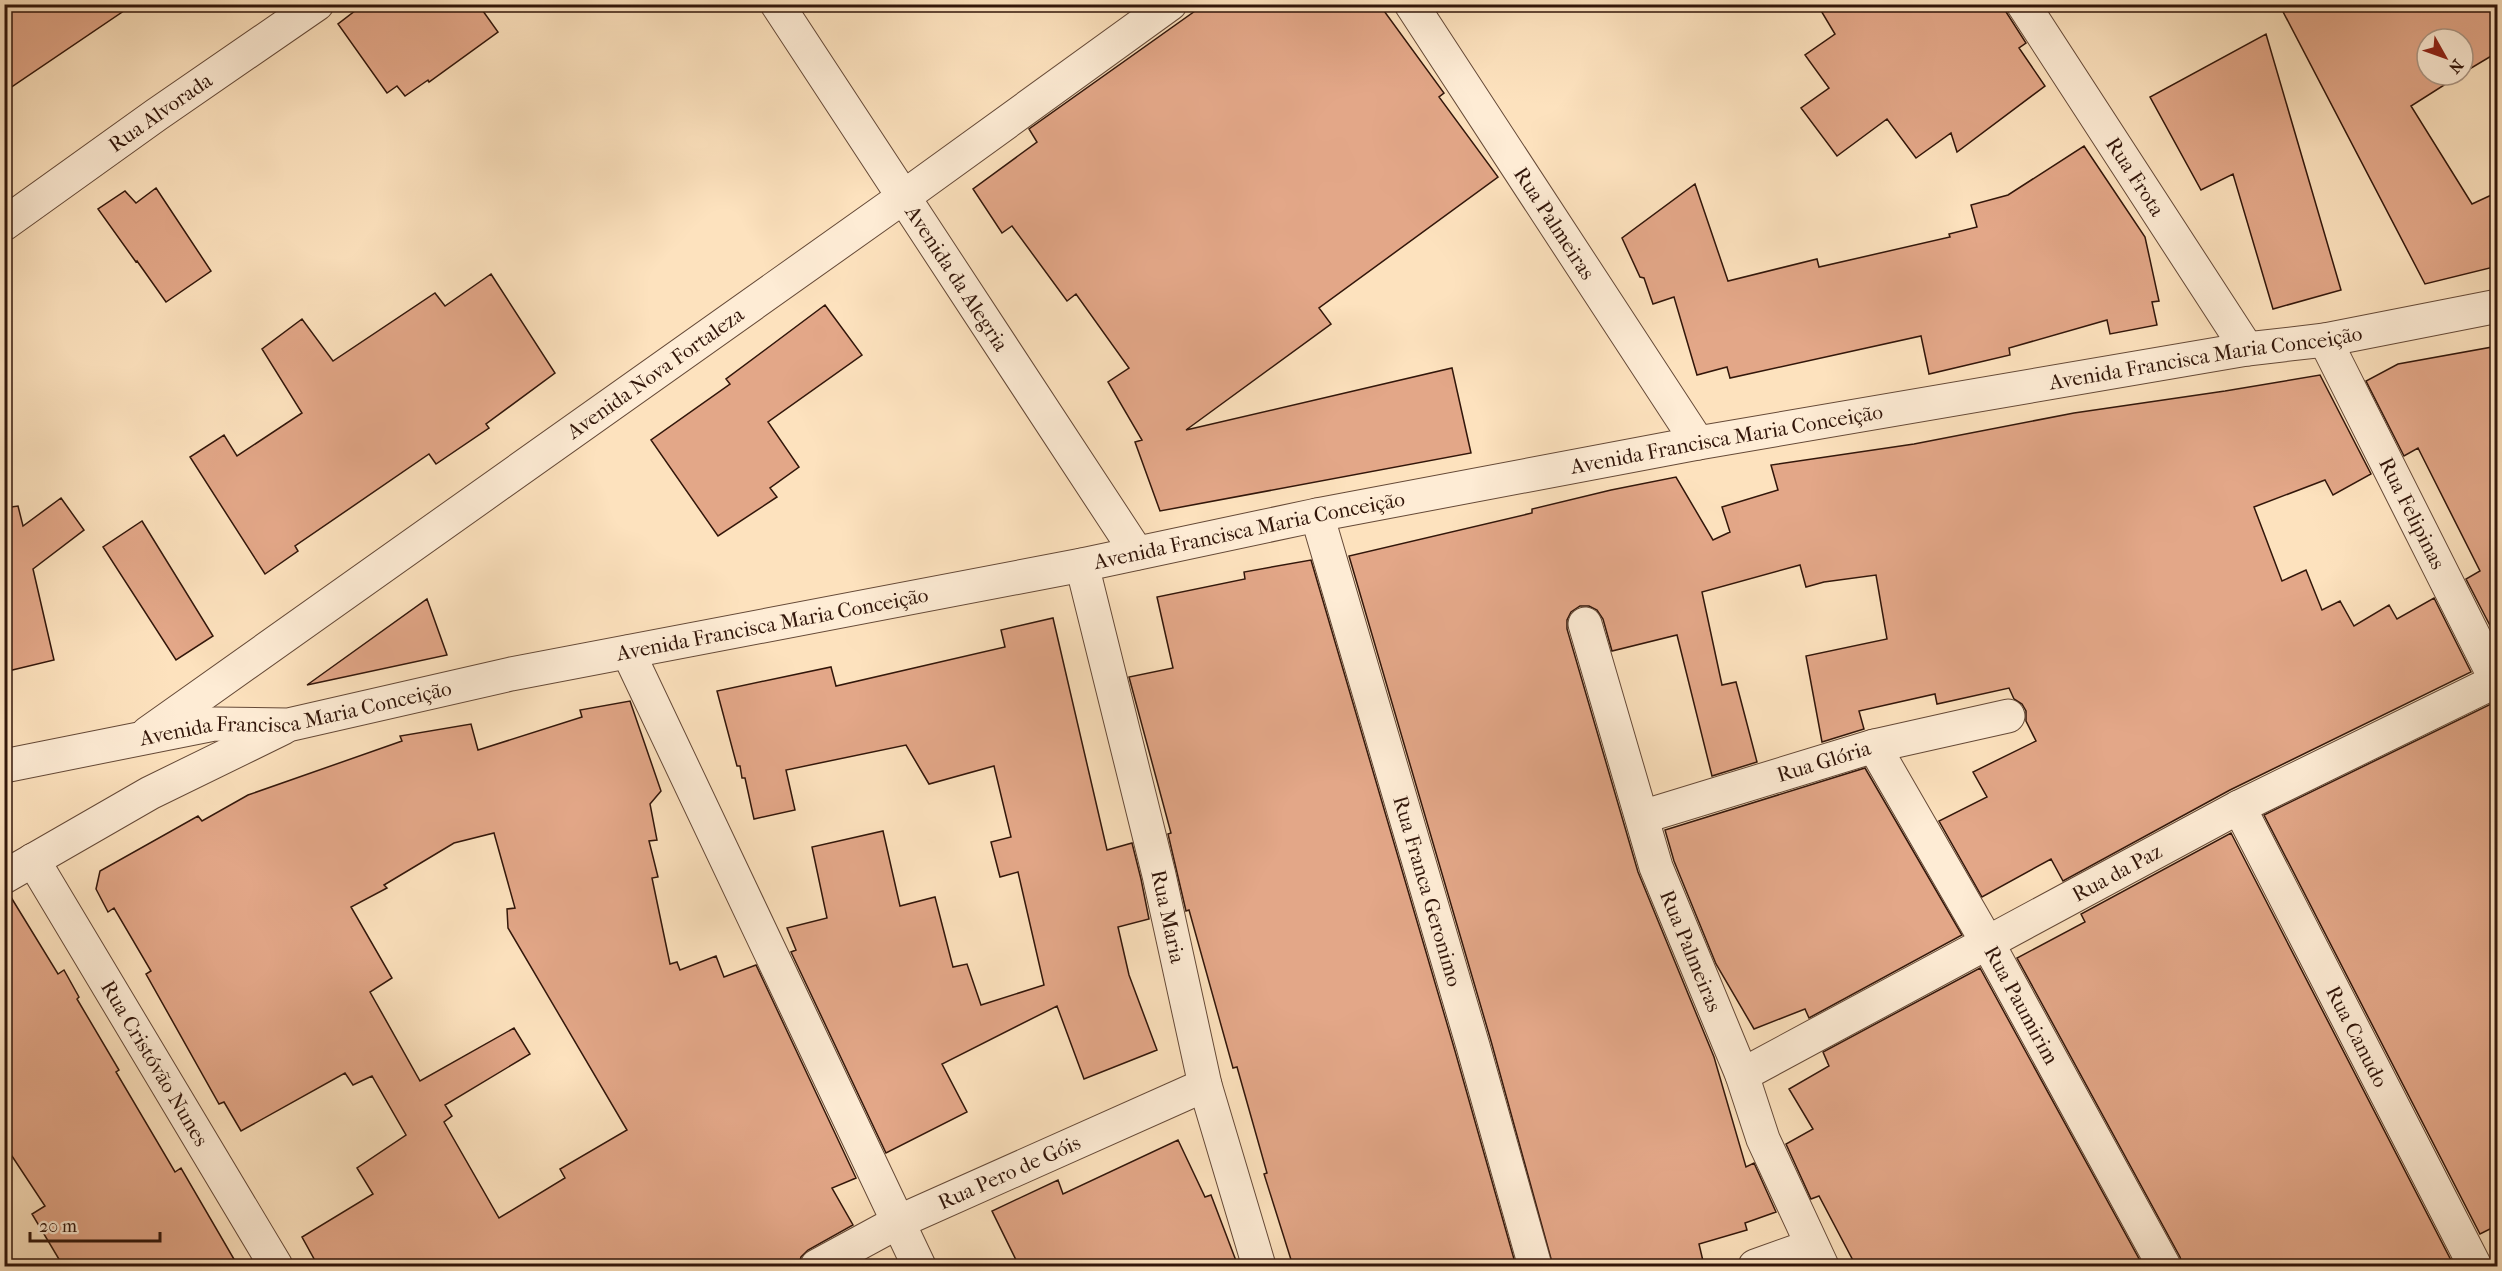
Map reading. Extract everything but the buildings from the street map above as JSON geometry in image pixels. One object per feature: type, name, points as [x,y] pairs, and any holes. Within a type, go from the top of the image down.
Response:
[{"type":"street","name":"Rua Alvorada","points":[[4,224],[317,4]]},
{"type":"street","name":"Avenida da Alegria","points":[[777,4],[902,198],[1137,553]]},
{"type":"street","name":"Avenida Nova Fortaleza","points":[[139,739],[902,198],[1170,4]]},
{"type":"street","name":"Rua Palmeiras","points":[[1411,4],[1698,443]]},
{"type":"street","name":"Rua Frota","points":[[2023,4],[2247,349]]},
{"type":"street","name":"Avenida Francisca Maria Conceição","points":[[4,766],[214,724],[288,725],[511,674],[1082,565],[1317,515],[1698,443],[2247,349],[2325,340],[2498,306]]},
{"type":"street","name":"Rua Felipinas","points":[[2325,340],[2497,682]]},
{"type":"street","name":"Rua Franca Geronimo","points":[[1317,515],[1470,1035],[1535,1266]]},
{"type":"street","name":"Rua Maria","points":[[1082,565],[1159,875],[1205,1085],[1259,1266]]},
{"type":"street","name":"Rua Palmeiras","points":[[1585,624],[1656,867],[1742,1076],[1763,1139],[1816,1256]]},
{"type":"street","points":[[628,652],[919,1266]]},
{"type":"street","name":"Rua da Paz","points":[[1742,1076],[2239,807],[2497,682]]},
{"type":"street","name":"Rua Glória","points":[[1642,817],[1874,746],[2008,716]]},
{"type":"street","points":[[4,878],[150,793],[288,725]]},
{"type":"street","name":"Rua Paumirim","points":[[1874,746],[1987,942],[2164,1266]]},
{"type":"street","name":"Rua Canudo","points":[[2239,807],[2475,1266]]},
{"type":"street","name":"Rua Cristóvão Nunes","points":[[33,860],[276,1266]]},
{"type":"street","name":"Rua Pero de Góis","points":[[817,1266],[898,1222],[1205,1085]]},
{"type":"street","points":[[1755,1266],[1816,1256]]}]
